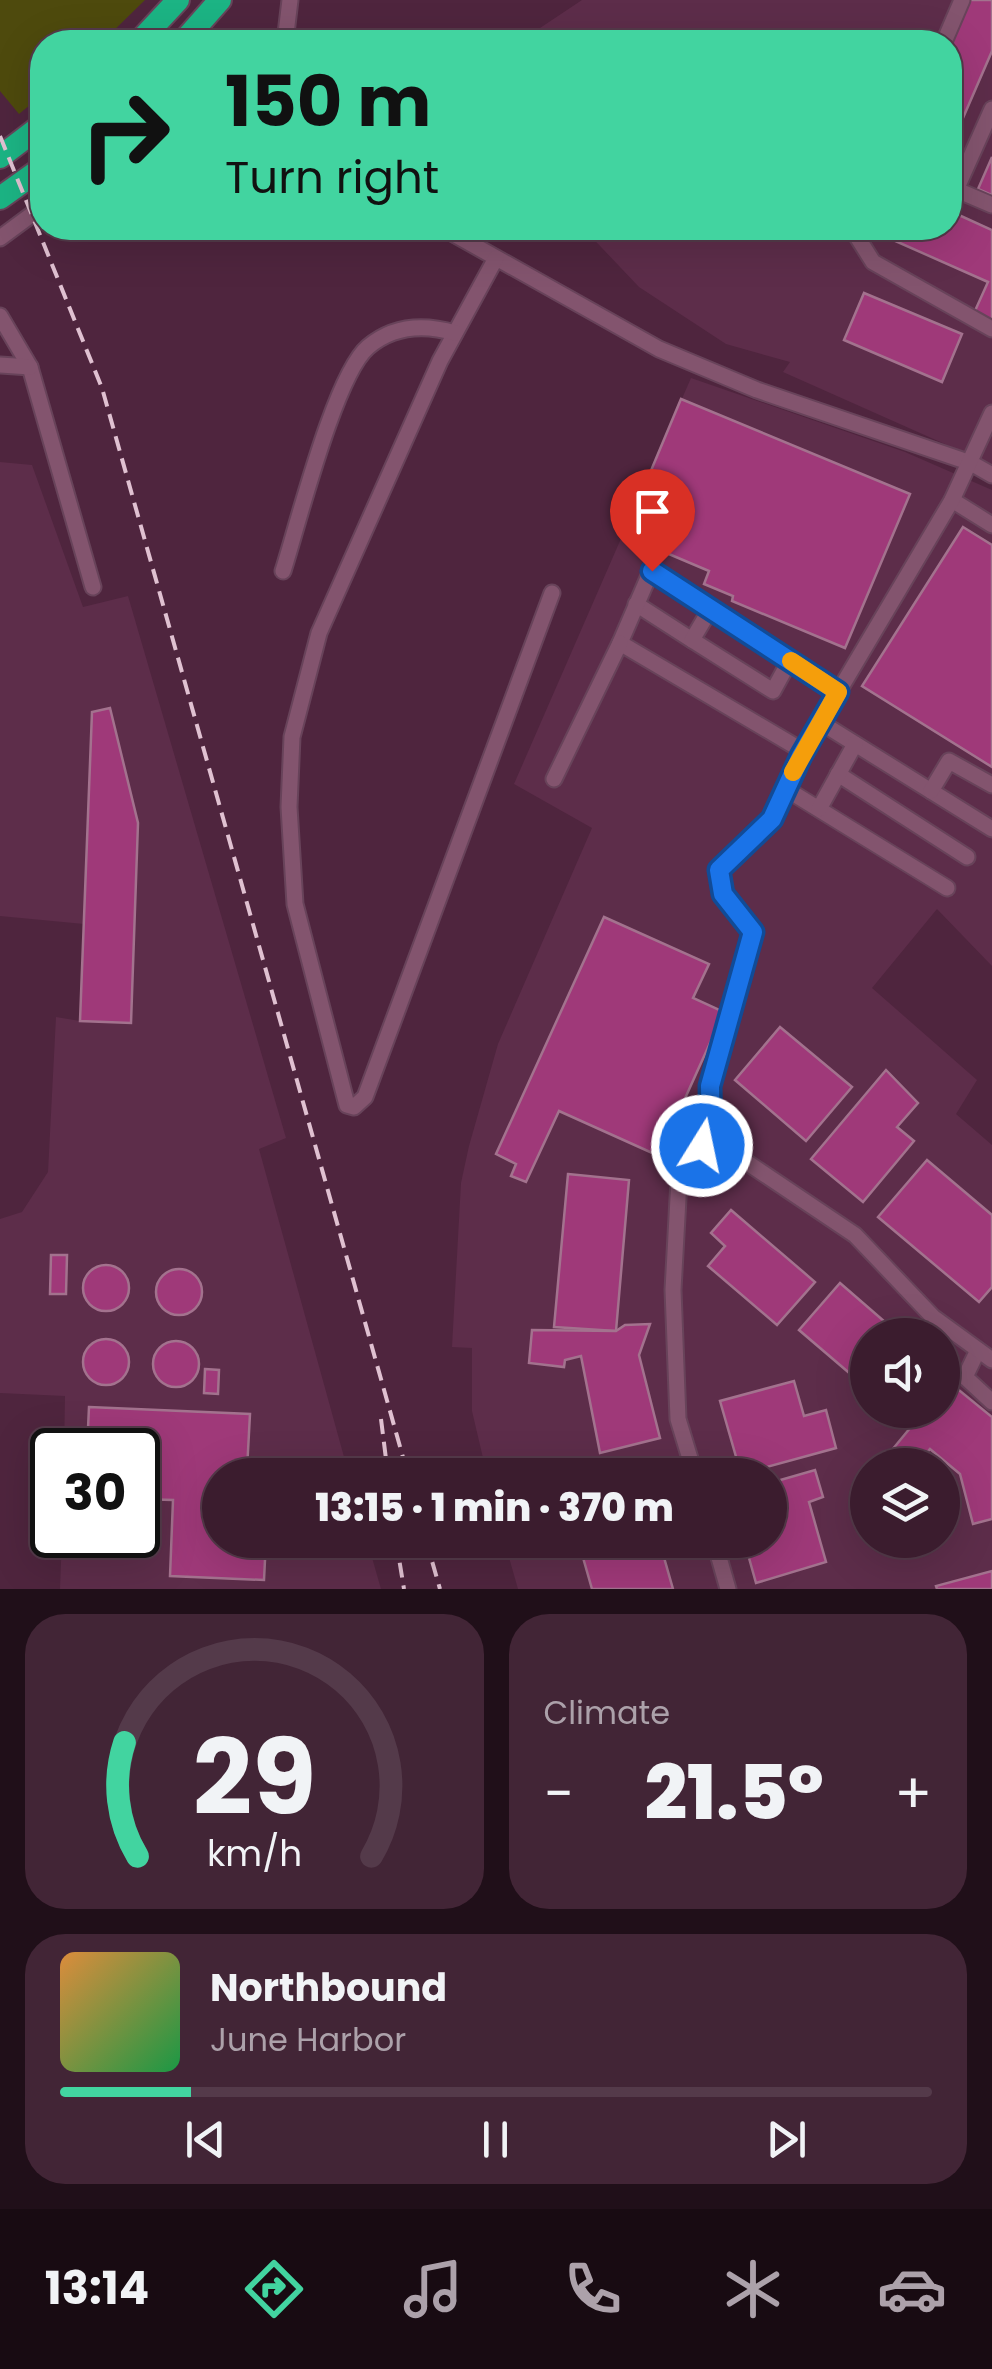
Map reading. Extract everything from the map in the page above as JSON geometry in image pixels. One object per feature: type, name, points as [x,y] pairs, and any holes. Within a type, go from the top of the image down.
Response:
[{"type":"highway","points":[[150,30],[178,0]]},
{"type":"highway","points":[[194,30],[220,0]]},
{"type":"highway","points":[[0,156],[30,134]]},
{"type":"highway","points":[[0,198],[30,177]]},
{"type":"street","points":[[286,30],[290,0]]},
{"type":"street","points":[[949,30],[962,0]]},
{"type":"street","points":[[962,171],[992,109]]},
{"type":"street","points":[[962,193],[992,205]]},
{"type":"street","points":[[0,238],[30,216]]},
{"type":"street","points":[[465,240],[632,334],[757,390],[970,463],[992,475]]},
{"type":"street","points":[[860,240],[873,262],[992,329]]},
{"type":"street","points":[[496,258],[455,333],[319,633],[292,737],[289,806],[296,904],[347,1105],[354,1106],[365,1097],[552,593]]},
{"type":"street","points":[[0,316],[30,367],[93,587]]},
{"type":"street","points":[[283,571],[344,385],[366,348],[401,329],[428,325],[455,333]]},
{"type":"street","points":[[0,365],[30,367]]},
{"type":"street","points":[[711,1146],[710,1086],[753,932],[723,894],[719,870],[772,819],[803,752],[952,500],[992,412]]},
{"type":"street","points":[[952,500],[992,525]]},
{"type":"street","points":[[554,779],[652,571],[838,692]]},
{"type":"street","points":[[636,604],[773,691],[790,660]]},
{"type":"street","points":[[692,640],[711,608]]},
{"type":"street","points":[[620,643],[803,752]]},
{"type":"street","points":[[820,722],[992,829]]},
{"type":"street","points":[[819,809],[854,744]]},
{"type":"street","points":[[930,791],[950,761],[992,786]]},
{"type":"street","points":[[838,774],[967,856]]},
{"type":"street","points":[[786,789],[947,888]]},
{"type":"street","points":[[690,1458],[678,1419],[674,1272],[678,1180],[702,1146],[720,1145],[854,1235],[934,1318],[992,1360]]},
{"type":"street","points":[[978,1350],[964,1377],[992,1402]]},
{"type":"street","points":[[719,1558],[728,1589]]},
{"type":"shaded area","points":[[0,0],[145,0],[114,30],[30,30],[30,105],[19,114],[0,91]]},
{"type":"shaded area","points":[[582,0],[992,0],[992,465],[783,372],[790,362],[726,344],[639,287],[594,240],[962,240],[962,30],[537,30]]},
{"type":"shaded area","points":[[691,378],[905,452],[992,490],[992,966],[937,909],[872,988],[977,1080],[956,1114],[992,1145],[992,1589],[518,1589],[509,1558],[787,1558],[787,1458],[483,1458],[472,1411],[472,1348],[452,1347],[461,1183],[469,1146],[498,1044],[592,828],[514,784]]},
{"type":"shaded area","points":[[0,462],[32,465],[83,607],[128,596],[286,1138],[259,1149],[344,1458],[202,1458],[202,1558],[372,1558],[381,1589],[60,1589],[61,1558],[160,1558],[160,1428],[64,1428],[65,1396],[0,1393],[0,1219],[22,1212],[48,1172],[56,1017],[80,1021],[84,924],[0,916]]},
{"type":"building","points":[[970,0],[992,0],[992,51],[962,120],[962,30],[957,30]]},
{"type":"building","points":[[992,157],[992,195],[978,189]]},
{"type":"building","points":[[962,216],[992,230],[992,321],[974,313],[988,282],[893,240],[962,240]]},
{"type":"building","points":[[864,293],[962,334],[942,382],[844,340]]},
{"type":"building","points":[[681,399],[910,494],[845,648],[732,601],[733,596],[704,584],[709,571],[624,535]]},
{"type":"building","points":[[963,527],[992,545],[992,767],[862,686]]},
{"type":"building","points":[[110,708],[138,823],[131,1023],[80,1021],[92,712]]},
{"type":"building","points":[[604,917],[709,964],[693,998],[724,1012],[659,1156],[559,1111],[526,1182],[511,1176],[516,1164],[496,1154]]},
{"type":"building","points":[[780,1027],[852,1087],[806,1141],[735,1080]]},
{"type":"building","points":[[886,1070],[918,1103],[897,1127],[914,1141],[863,1202],[811,1159]]},
{"type":"building","points":[[927,1160],[992,1215],[992,1287],[979,1302],[878,1217]]},
{"type":"building","points":[[568,1174],[629,1180],[616,1331],[554,1327]]},
{"type":"building","points":[[731,1210],[815,1282],[777,1325],[708,1266],[725,1246],[711,1233]]},
{"type":"building","points":[[51,1255],[67,1255],[66,1294],[50,1294]]},
{"type":"building","points":[[106,1265],[123,1271],[129,1288],[123,1305],[106,1311],[89,1305],[83,1288],[89,1271]]},
{"type":"building","points":[[179,1269],[196,1275],[202,1292],[196,1309],[179,1315],[162,1309],[156,1292],[162,1275]]},
{"type":"building","points":[[840,1283],[880,1318],[850,1318],[850,1374],[799,1330]]},
{"type":"building","points":[[650,1324],[639,1355],[660,1438],[600,1453],[581,1356],[565,1360],[564,1367],[529,1363],[532,1330],[616,1331],[625,1325]]},
{"type":"building","points":[[106,1339],[123,1345],[129,1362],[123,1379],[106,1385],[89,1379],[83,1362],[89,1345]]},
{"type":"building","points":[[176,1341],[193,1347],[199,1364],[193,1381],[176,1387],[159,1381],[153,1364],[159,1347]]},
{"type":"building","points":[[205,1369],[219,1370],[218,1394],[204,1393]]},
{"type":"building","points":[[794,1381],[804,1416],[826,1410],[836,1448],[787,1461],[787,1458],[736,1458],[720,1401]]},
{"type":"building","points":[[960,1391],[992,1417],[992,1519],[973,1524],[960,1474],[960,1448],[894,1448],[910,1428],[960,1428]]},
{"type":"building","points":[[89,1407],[250,1414],[248,1458],[202,1458],[202,1558],[265,1558],[264,1580],[170,1576],[173,1500],[160,1500],[160,1428],[88,1428]]},
{"type":"building","points":[[815,1470],[823,1497],[809,1502],[826,1562],[756,1583],[749,1558],[787,1558],[787,1478]]},
{"type":"building","points":[[583,1558],[664,1558],[673,1589],[592,1589]]},
{"type":"building","points":[[992,1571],[992,1589],[936,1586]]},
{"type":"railway","points":[[0,136],[30,210]]},
{"type":"railway","points":[[42,240],[102,388],[403,1458]]},
{"type":"railway","points":[[381,1419],[386,1458]]},
{"type":"railway","points":[[399,1558],[404,1589]]},
{"type":"railway","points":[[431,1558],[440,1589]]},
{"type":"slow traffic","points":[[791,661],[838,692],[793,772]]},
{"type":"route","points":[[652,571],[838,692],[801,756],[772,819],[732,853],[719,870],[723,894],[753,932],[710,1086],[711,1146],[702,1146]]}]
